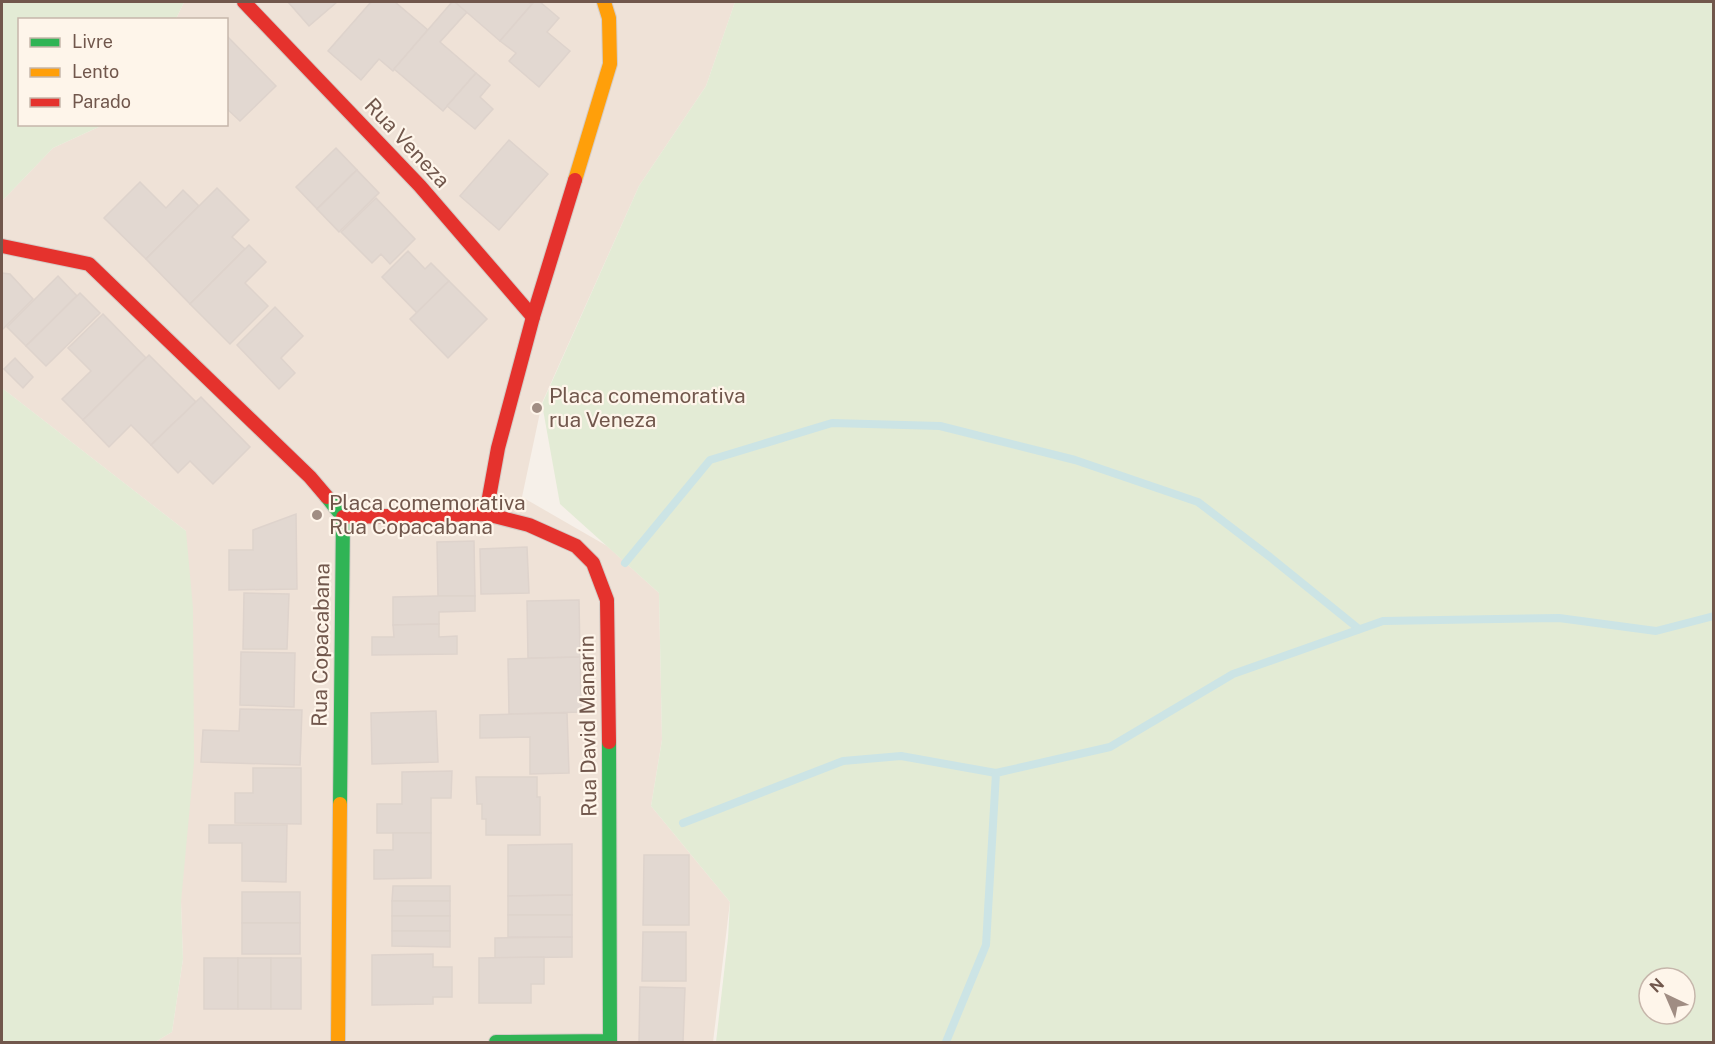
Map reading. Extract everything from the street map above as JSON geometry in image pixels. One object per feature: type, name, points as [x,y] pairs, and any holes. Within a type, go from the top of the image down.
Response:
[{"type":"street","name":"Rua Veneza","points":[[244,2],[420,186],[533,318]]},
{"type":"street","points":[[486,514],[498,448],[533,318],[610,63],[609,18],[603,2]]},
{"type":"street","points":[[2,246],[89,264],[310,477],[343,517]]},
{"type":"street","name":"Rua David Manarin","points":[[343,517],[486,514],[529,525],[576,546],[593,563],[607,600],[610,1041],[496,1042]]},
{"type":"street","name":"Rua Copacabana","points":[[338,1042],[343,517]]},
{"type":"shaded area","points":[[184,2],[735,2],[706,86],[639,186],[542,403],[522,497],[607,546],[659,593],[662,740],[651,806],[730,902],[713,1042],[155,1042],[172,1032],[183,959],[181,902],[186,531],[2,388],[2,201],[53,148],[101,126],[228,126],[228,18],[176,18]]},
{"type":"green space","points":[[2,2],[184,2],[176,18],[18,18],[18,126],[101,126],[53,148],[2,201]]},
{"type":"green space","points":[[735,2],[1713,2],[1713,1042],[716,1042],[730,902],[651,806],[662,740],[659,593],[560,504],[542,404],[639,186],[706,86]]},
{"type":"green space","points":[[2,388],[186,531],[193,608],[194,762],[181,902],[183,959],[172,1032],[155,1042],[2,1042]]},
{"type":"building","points":[[288,2],[337,2],[309,26]]},
{"type":"building","points":[[371,2],[395,2],[428,30],[393,71],[379,59],[361,80],[328,51]]},
{"type":"building","points":[[452,2],[467,12],[440,42],[476,73],[443,111],[394,69]]},
{"type":"building","points":[[455,2],[528,2],[532,4],[500,41]]},
{"type":"building","points":[[534,2],[540,2],[559,18],[547,32],[570,51],[539,87],[509,61],[516,53],[500,41]]},
{"type":"building","points":[[228,37],[276,86],[240,121],[228,110]]},
{"type":"building","points":[[476,73],[490,85],[480,97],[493,109],[475,129],[447,106]]},
{"type":"building","points":[[509,140],[548,174],[499,230],[460,196]]},
{"type":"building","points":[[336,148],[357,170],[317,209],[296,187]]},
{"type":"building","points":[[357,170],[379,193],[339,232],[317,209]]},
{"type":"building","points":[[140,182],[166,208],[183,190],[199,206],[146,259],[104,218]]},
{"type":"building","points":[[217,188],[249,220],[232,237],[245,249],[190,304],[146,259]]},
{"type":"building","points":[[376,198],[415,239],[390,264],[381,254],[372,263],[341,232]]},
{"type":"building","points":[[249,245],[266,262],[245,283],[268,306],[230,344],[190,304]]},
{"type":"building","points":[[408,251],[425,269],[431,263],[449,281],[417,313],[382,277]]},
{"type":"building","points":[[2,273],[10,274],[33,299],[2,330]]},
{"type":"building","points":[[58,276],[77,296],[26,346],[7,327]]},
{"type":"building","points":[[449,281],[487,319],[448,358],[410,319]]},
{"type":"building","points":[[80,293],[100,313],[46,366],[26,346]]},
{"type":"building","points":[[275,307],[303,336],[281,358],[295,373],[279,389],[237,345]]},
{"type":"building","points":[[103,314],[146,358],[83,420],[62,399],[91,371],[68,348]]},
{"type":"building","points":[[149,355],[196,402],[151,445],[131,425],[109,447],[83,420]]},
{"type":"building","points":[[15,358],[33,377],[23,388],[4,369]]},
{"type":"building","points":[[201,397],[250,447],[213,484],[190,461],[178,473],[151,445]]},
{"type":"building","points":[[296,514],[297,589],[229,590],[229,550],[253,550],[253,530]]},
{"type":"building","points":[[474,541],[475,596],[438,596],[437,542]]},
{"type":"building","points":[[527,547],[529,593],[481,594],[480,549]]},
{"type":"building","points":[[244,593],[289,594],[287,649],[243,649]]},
{"type":"building","points":[[475,596],[475,611],[439,612],[439,624],[393,625],[393,597]]},
{"type":"building","points":[[579,600],[580,657],[528,658],[527,601]]},
{"type":"building","points":[[439,624],[439,637],[457,636],[457,654],[372,655],[372,637],[394,637],[393,625]]},
{"type":"building","points":[[241,652],[295,653],[294,707],[240,705]]},
{"type":"building","points":[[580,657],[581,712],[509,714],[508,659]]},
{"type":"building","points":[[240,709],[302,710],[300,765],[201,762],[203,730],[239,731]]},
{"type":"building","points":[[436,711],[438,762],[372,764],[371,713]]},
{"type":"building","points":[[567,713],[569,773],[530,774],[530,737],[480,738],[480,715]]},
{"type":"building","points":[[253,768],[301,768],[301,824],[235,823],[235,793],[253,793]]},
{"type":"building","points":[[452,771],[451,798],[431,798],[431,833],[377,833],[377,804],[402,804],[402,772]]},
{"type":"building","points":[[476,777],[537,777],[537,797],[540,797],[540,835],[486,835],[486,819],[482,819],[482,804],[477,804]]},
{"type":"building","points":[[209,825],[287,825],[286,882],[242,881],[242,843],[209,843]]},
{"type":"building","points":[[393,833],[431,833],[431,878],[374,879],[374,850],[393,850]]},
{"type":"building","points":[[572,844],[572,895],[508,896],[508,845]]},
{"type":"building","points":[[644,855],[689,855],[689,925],[643,925]]},
{"type":"building","points":[[393,886],[450,886],[450,901],[392,901]]},
{"type":"building","points":[[242,892],[300,892],[300,923],[242,923]]},
{"type":"building","points":[[572,895],[572,915],[508,915],[508,896]]},
{"type":"building","points":[[392,901],[450,901],[450,916],[392,916]]},
{"type":"building","points":[[508,915],[572,915],[572,937],[508,937]]},
{"type":"building","points":[[392,916],[450,916],[450,931],[392,931]]},
{"type":"building","points":[[242,923],[300,923],[300,954],[242,954]]},
{"type":"building","points":[[392,931],[450,931],[450,947],[392,946]]},
{"type":"building","points":[[643,932],[686,932],[686,981],[642,981]]},
{"type":"building","points":[[572,937],[572,957],[495,958],[495,938]]},
{"type":"building","points":[[433,954],[433,967],[452,967],[452,997],[433,997],[433,1004],[372,1005],[372,955]]},
{"type":"building","points":[[544,957],[544,984],[531,984],[531,1003],[479,1003],[479,958]]},
{"type":"building","points":[[204,958],[238,958],[238,1009],[204,1009]]},
{"type":"building","points":[[238,958],[271,958],[271,1009],[238,1009]]},
{"type":"building","points":[[271,958],[301,958],[301,1009],[271,1009]]},
{"type":"building","points":[[640,987],[685,988],[683,1042],[639,1042]]},
{"type":"waterway","points":[[625,563],[710,460],[832,423],[940,426],[1075,460],[1198,502],[1359,629]]},
{"type":"waterway","points":[[946,1042],[986,945],[996,773],[1110,747],[1233,674],[1383,621],[1559,618],[1656,631],[1714,616]]},
{"type":"waterway","points":[[683,823],[843,761],[901,756],[996,773]]},
{"type":"traffic: fast","points":[[327,497],[343,517],[340,804]]},
{"type":"traffic: fast","points":[[496,1042],[610,1041],[609,742]]},
{"type":"traffic: slow","points":[[575,180],[610,64],[609,18],[604,2]]},
{"type":"traffic: slow","points":[[338,1042],[340,804]]},
{"type":"traffic: jam","points":[[244,2],[420,186],[533,317]]},
{"type":"traffic: jam","points":[[486,514],[498,448],[533,317],[575,180]]},
{"type":"traffic: jam","points":[[2,246],[89,264],[310,477],[327,497]]},
{"type":"traffic: jam","points":[[343,517],[486,514],[529,525],[576,546],[593,563],[607,600],[609,742]]},
{"type":"place","name":"Placa comemorativa rua Veneza","points":[[537,408]]},
{"type":"place","name":"Placa comemorativa Rua Copacabana","points":[[317,515]]}]
